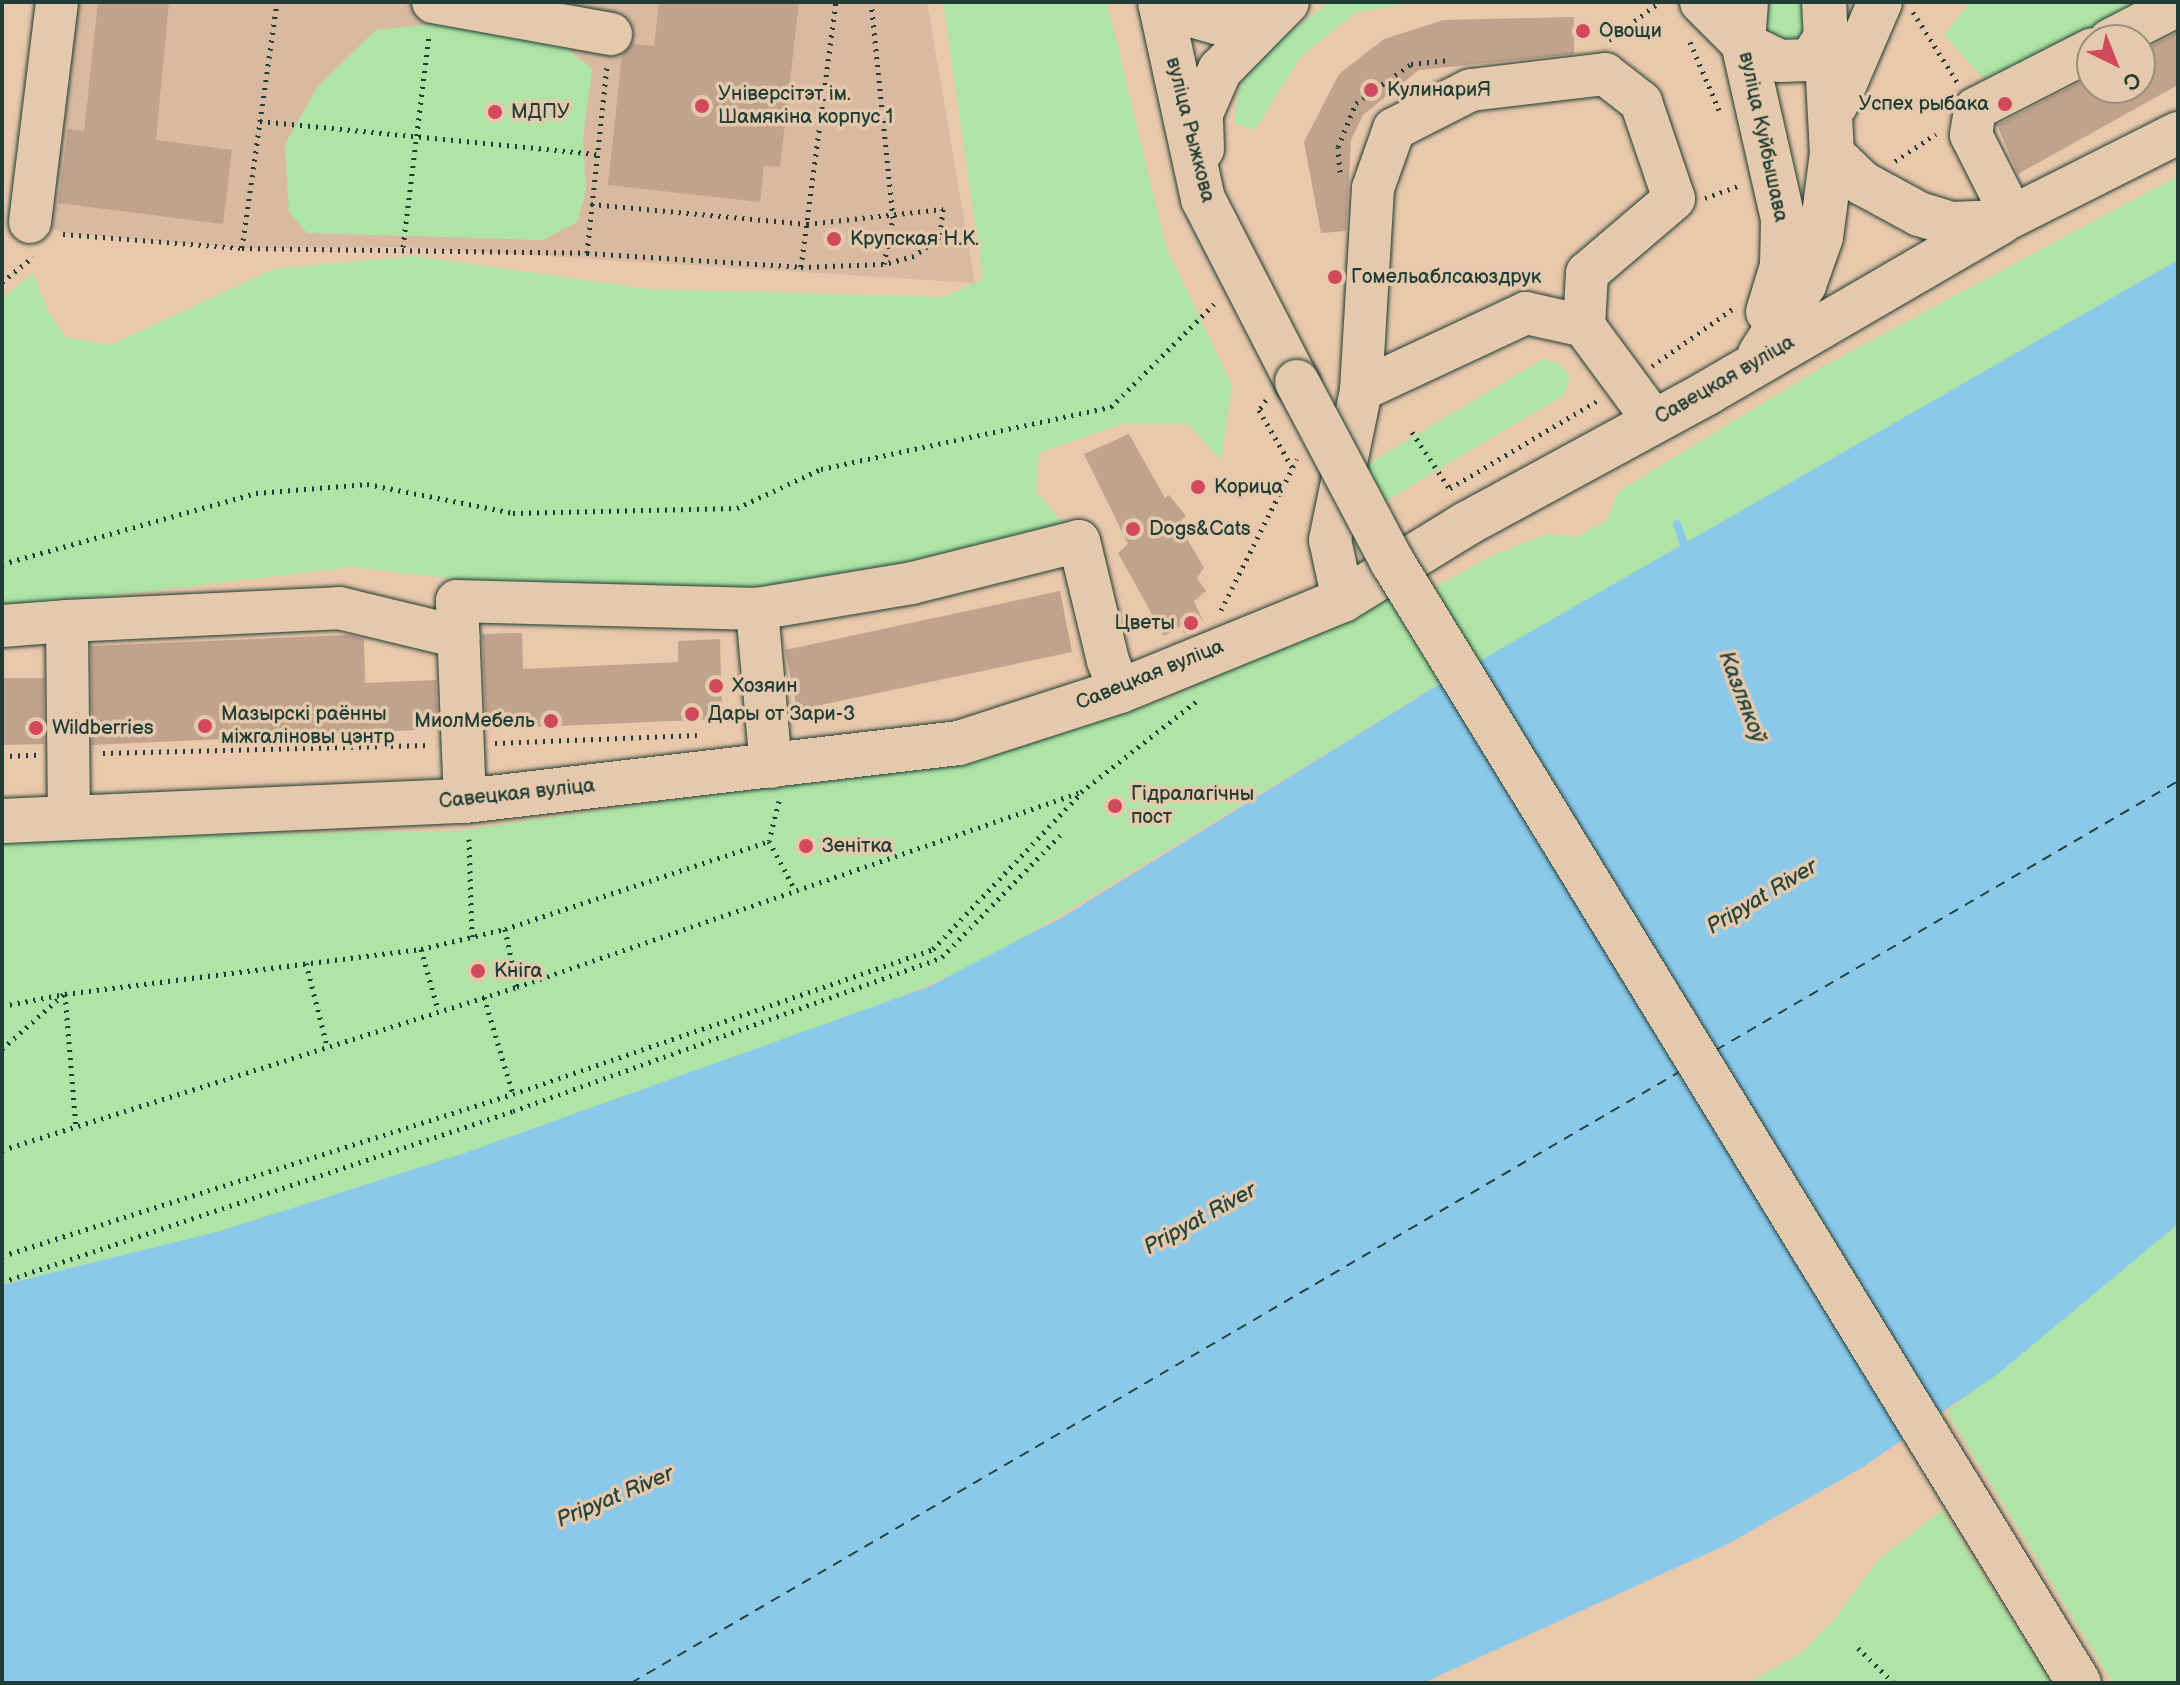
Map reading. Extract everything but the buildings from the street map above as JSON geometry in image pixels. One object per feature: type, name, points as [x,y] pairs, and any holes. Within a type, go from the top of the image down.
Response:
[{"type":"main road","name":"вуліца Рыжкова","points":[[1160,2],[1203,199],[1285,385],[2079,1683]]},
{"type":"main road","points":[[1170,2],[1177,11],[1216,22],[1274,2]]},
{"type":"main road","points":[[1203,199],[1201,113],[1220,70],[1287,2]]},
{"type":"main road","points":[[1831,138],[1880,2]]},
{"type":"main road","points":[[1686,15],[1744,23]]},
{"type":"main road","points":[[1707,393],[1768,349],[1814,258],[1831,138],[1826,18]]},
{"type":"main road","name":"вуліца Куйбышава","points":[[1707,393],[1746,352],[1770,310],[1782,266],[1767,206],[1744,23]]},
{"type":"main road","points":[[1831,138],[1862,183],[1919,214],[1952,224],[2006,219]]},
{"type":"main road","points":[[1767,206],[1830,274],[1887,286]]},
{"type":"main road","name":"Савецкая вуліца","points":[[2,821],[69,818],[467,820],[776,781],[959,743],[1120,691],[1343,600],[1466,524],[1707,393],[2006,219]]},
{"type":"street","points":[[40,239],[57,2]]},
{"type":"street","points":[[433,2],[611,34]]},
{"type":"street","points":[[2141,24],[2178,5]]},
{"type":"street","points":[[1744,23],[1780,61],[1810,60],[1826,18]]},
{"type":"street","points":[[2006,219],[1971,135],[1975,109],[2076,57]]},
{"type":"street","points":[[1343,600],[1330,540],[1361,390],[1373,188],[1394,129],[1471,90],[1605,74],[1641,102],[1674,199],[1587,273],[1584,326],[1654,421]]},
{"type":"street","name":"Савецкая вуліца","points":[[2006,219],[2178,133]]},
{"type":"street","points":[[1361,390],[1526,313],[1584,326]]},
{"type":"street","points":[[467,820],[457,601],[757,609],[912,583],[1079,541],[1108,661],[1120,691]]},
{"type":"street","points":[[2,626],[339,608],[459,637]]},
{"type":"street","points":[[757,609],[776,781]]},
{"type":"street","points":[[67,621],[72,754],[69,818]]},
{"type":"path","points":[[242,248],[277,2]]},
{"type":"path","points":[[403,247],[413,140],[433,2]]},
{"type":"path","points":[[801,267],[836,2]]},
{"type":"path","points":[[871,2],[893,218],[884,264]]},
{"type":"path","points":[[1597,43],[1608,41],[1662,2],[1686,15],[1725,125]]},
{"type":"path","points":[[1908,3],[1975,109]]},
{"type":"path","points":[[587,253],[611,34]]},
{"type":"path","points":[[1608,41],[1622,46]]},
{"type":"path","points":[[1341,179],[1338,147],[1356,103],[1411,64],[1456,60]]},
{"type":"path","points":[[260,121],[413,140],[596,154]]},
{"type":"path","points":[[1748,182],[1767,206]]},
{"type":"path","points":[[1695,186],[1701,200]]},
{"type":"path","points":[[2,282],[40,239],[64,233],[242,248],[403,247],[587,253],[801,267],[884,264],[914,256],[940,237],[943,209],[893,218],[807,224],[591,204]]},
{"type":"path","points":[[2,564],[256,493],[336,486],[367,484],[513,513],[737,508],[821,469],[1111,407],[1222,297]]},
{"type":"path","points":[[1450,488],[1627,384],[1743,301]]},
{"type":"path","points":[[1216,614],[1227,604],[1292,467],[1259,410],[1285,385]]},
{"type":"path","points":[[2,1256],[513,1094],[933,949],[1081,792],[1204,695]]},
{"type":"path","points":[[2,756],[465,744],[709,734]]},
{"type":"path","points":[[776,781],[769,841],[794,888]]},
{"type":"path","points":[[2,1150],[517,987],[794,888],[1081,792]]},
{"type":"path","points":[[467,820],[472,937]]},
{"type":"path","points":[[2,1282],[513,1111],[942,957],[1061,834]]},
{"type":"path","points":[[2,1006],[65,994],[421,949],[505,929],[769,841]]},
{"type":"path","points":[[505,929],[517,987]]},
{"type":"path","points":[[421,949],[438,1010]]},
{"type":"path","points":[[306,963],[327,1046]]},
{"type":"path","points":[[2,1049],[65,994]]},
{"type":"path","points":[[65,994],[76,1127]]},
{"type":"path","points":[[484,997],[513,1094]]},
{"type":"path","points":[[1858,1648],[1894,1683]]},
{"type":"shaded area","name":"МДПУ","points":[[57,2],[927,2],[975,283],[403,247],[242,248],[64,233],[30,222]]},
{"type":"green space","points":[[943,2],[1107,2],[1166,247],[1232,385],[1221,460],[1188,424],[1121,424],[1039,453],[1036,491],[1070,531],[909,571],[758,588],[499,584],[352,567],[2,609],[2,298],[33,273],[49,313],[66,337],[111,345],[273,269],[414,256],[649,289],[944,297],[983,279]]},
{"type":"green space","points":[[1330,2],[1419,2],[1357,12],[1301,56],[1255,130],[1234,123],[1239,86],[1276,42]]},
{"type":"green space","points":[[1772,2],[1811,3],[1801,44],[1770,36],[1765,25]]},
{"type":"green space","points":[[1970,2],[2152,2],[2104,24],[2076,24],[2076,37],[1984,79],[1944,35]]},
{"type":"green space","points":[[474,20],[564,46],[592,69],[583,139],[586,191],[577,222],[543,240],[307,233],[289,212],[285,144],[318,86],[376,30]]},
{"type":"green space","points":[[2178,176],[2178,260],[1477,663],[1435,587],[1493,555],[1547,534],[1577,537],[1606,521],[1619,491],[1824,366]]},
{"type":"green space","points":[[1543,359],[1560,364],[1570,378],[1564,395],[1382,503],[1361,468]]},
{"type":"green space","points":[[1386,592],[1443,682],[990,958],[861,1014],[465,1153],[220,1231],[2,1285],[2,837],[456,831],[981,756],[1174,696]]},
{"type":"green space","points":[[2178,1224],[2178,1683],[2113,1683],[1947,1412]]},
{"type":"green space","points":[[1942,1510],[2051,1683],[1748,1683],[1801,1653],[1836,1617],[1878,1560]]},
{"type":"water","name":"Pripyat River","points":[[2178,260],[2178,1224],[1999,1373],[1863,1467],[1728,1544],[1423,1683],[2,1683],[2,1285],[220,1231],[465,1153],[928,987],[1061,918],[1443,682]]},
{"type":"waterway","name":"Казлякоў","points":[[1677,524],[1687,553]]},
{"type":"ferry route","points":[[1716,1050],[2178,781]]},
{"type":"ferry route","points":[[631,1683],[1679,1072]]},
{"type":"place","name":"Овощи","points":[[1583,31]]},
{"type":"place","name":"КулинариЯ","points":[[1371,90]]},
{"type":"place","name":"Успех рыбака","points":[[2005,104]]},
{"type":"place","name":"Універсітэт ім. Шамякіна корпус 1","points":[[702,106]]},
{"type":"place","name":"МДПУ","points":[[495,112]]},
{"type":"place","name":"Крупская Н.К.","points":[[834,239]]},
{"type":"place","name":"Гомельаблсаюздрук","points":[[1335,277]]},
{"type":"place","name":"Корица","points":[[1198,487]]},
{"type":"place","name":"Dogs&Cats","points":[[1133,529]]},
{"type":"place","name":"Цветы","points":[[1191,623]]},
{"type":"place","name":"Хозяин","points":[[716,686]]},
{"type":"place","name":"Дары от Зари-3","points":[[692,714]]},
{"type":"place","name":"МиолМебель","points":[[551,721]]},
{"type":"place","name":"Мазырскі раённы міжгаліновы цэнтр","points":[[205,726]]},
{"type":"place","name":"Wildberries","points":[[36,728]]},
{"type":"place","name":"Гідралагічны пост","points":[[1115,806]]},
{"type":"place","name":"Зенітка","points":[[806,846]]},
{"type":"place","name":"Кніга","points":[[478,971]]}]
